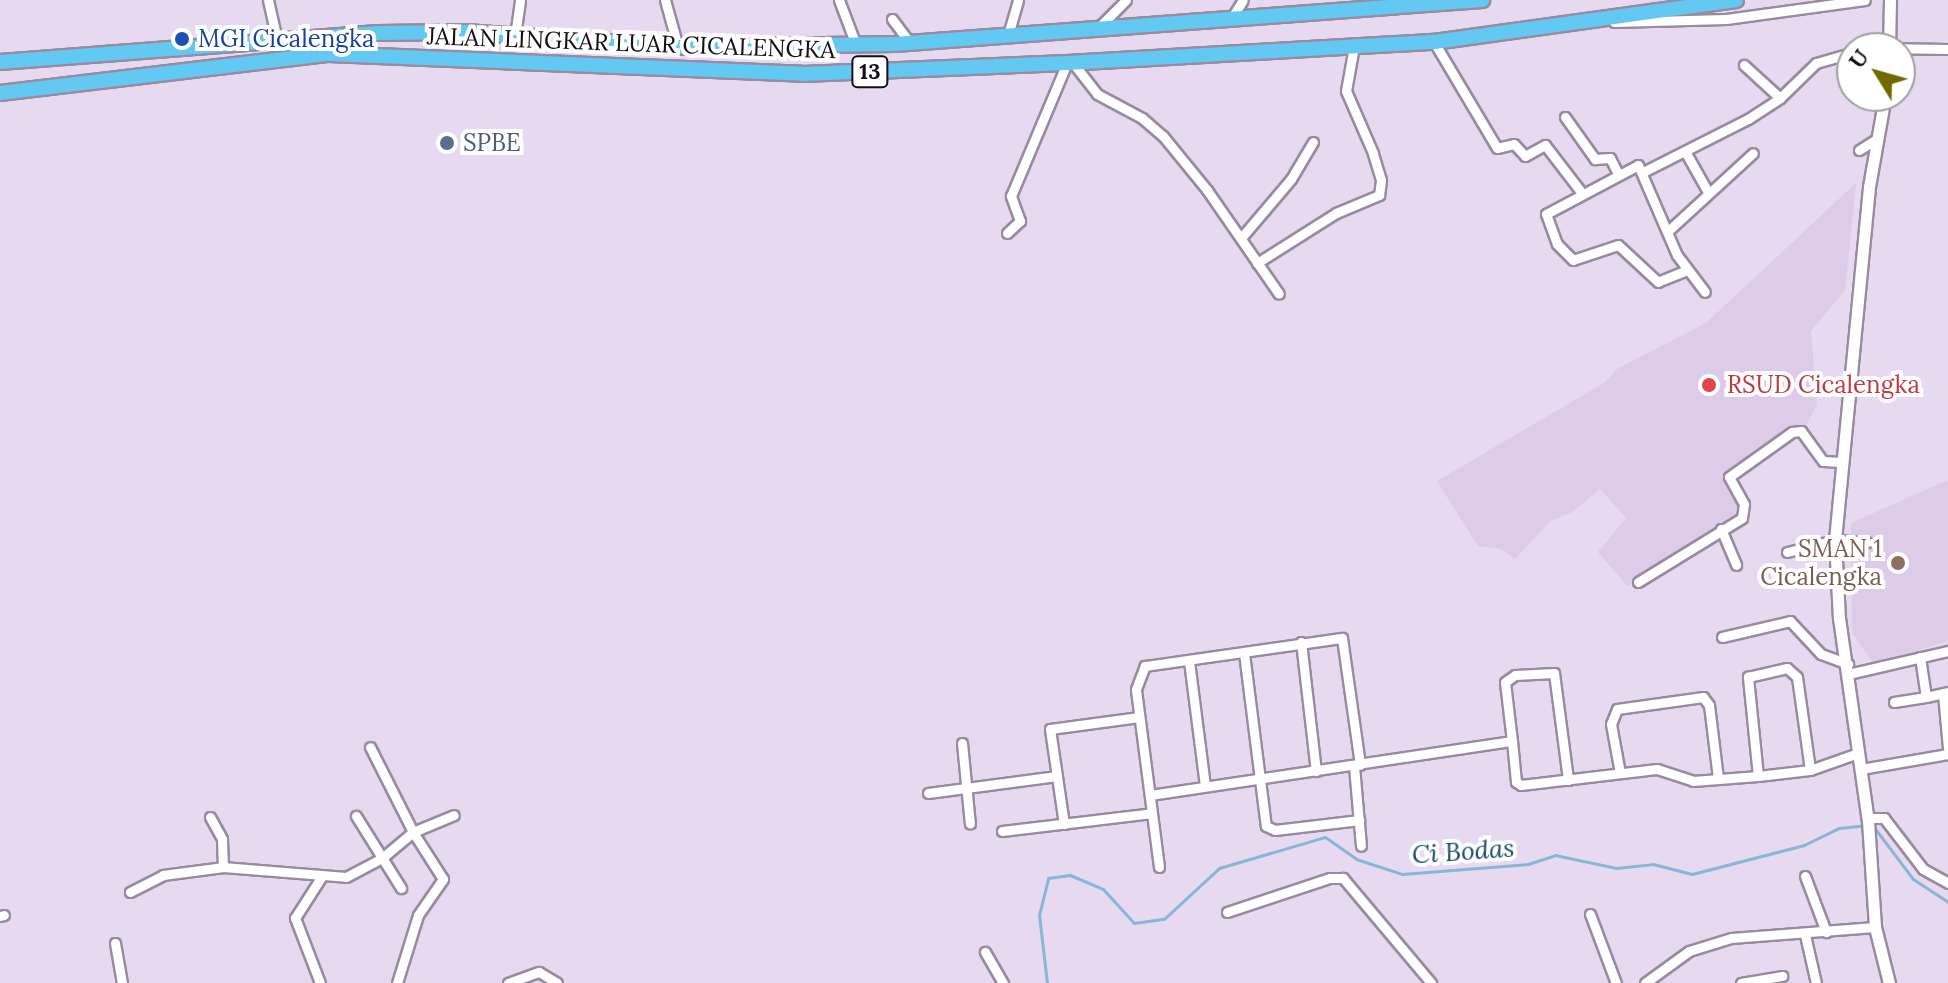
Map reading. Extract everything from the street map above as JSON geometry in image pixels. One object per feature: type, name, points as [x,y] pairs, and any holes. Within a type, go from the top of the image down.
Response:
[{"type":"highway","name":"JALAN LINGKAR LUAR CICALENGKA","points":[[0,62],[277,40],[452,32],[678,47],[910,43],[1231,19],[1359,5],[1482,0]]},
{"type":"highway","name":"JALAN LINGKAR LUAR CICALENGKA","points":[[0,93],[329,54],[803,74],[1070,63],[1434,42],[1736,0]]},
{"type":"street","points":[[268,0],[277,40]]},
{"type":"street","points":[[515,36],[520,0]]},
{"type":"street","points":[[665,0],[678,47]]},
{"type":"street","points":[[839,0],[856,45]]},
{"type":"street","points":[[1008,35],[1018,0]]},
{"type":"street","points":[[1097,29],[1126,0]]},
{"type":"street","points":[[1231,19],[1243,0]]},
{"type":"street","points":[[1576,20],[1726,19],[1865,0]]},
{"type":"street","points":[[1887,32],[1890,0]]},
{"type":"street","points":[[892,19],[910,43]]},
{"type":"street","points":[[1434,42],[1497,148],[1514,144],[1525,156],[1545,145],[1581,192]]},
{"type":"street","points":[[1257,263],[1336,213],[1379,195],[1381,180],[1373,153],[1346,91],[1354,46]]},
{"type":"street","points":[[1916,48],[1948,49]]},
{"type":"street","points":[[1643,172],[1686,153],[1780,98],[1816,63],[1836,57]]},
{"type":"street","points":[[1007,233],[1020,221],[1011,196],[1070,63],[1097,94],[1142,118],[1163,136],[1241,238],[1279,294]]},
{"type":"street","points":[[1744,65],[1780,98]]},
{"type":"street","points":[[1882,112],[1869,187],[1835,540],[1869,838],[1875,927],[1889,983]]},
{"type":"street","points":[[1565,117],[1595,159],[1610,158],[1618,174]]},
{"type":"street","points":[[1859,150],[1878,138]]},
{"type":"street","points":[[1241,238],[1291,179],[1313,142]]},
{"type":"street","points":[[1686,153],[1708,192]]},
{"type":"street","points":[[1668,231],[1753,153]]},
{"type":"street","points":[[1687,270],[1658,282],[1618,245],[1573,260],[1566,256],[1546,214],[1581,192],[1638,165],[1687,270],[1705,292]]},
{"type":"street","points":[[1638,582],[1745,513],[1729,482],[1731,474],[1792,432],[1801,431],[1823,461],[1842,462]]},
{"type":"street","points":[[1721,529],[1736,565]]},
{"type":"street","points":[[1787,552],[1835,540],[1867,542]]},
{"type":"street","points":[[1722,637],[1790,621],[1821,654],[1848,669],[1948,651]]},
{"type":"street","points":[[1159,867],[1139,717],[1138,672],[1154,663],[1244,653],[1337,636],[1345,642],[1361,846]]},
{"type":"street","points":[[1301,642],[1316,771]]},
{"type":"street","points":[[1244,653],[1258,778],[1269,829],[1359,820]]},
{"type":"street","points":[[1920,657],[1926,697]]},
{"type":"street","points":[[1189,661],[1205,786]]},
{"type":"street","points":[[1758,776],[1748,677],[1787,668],[1797,677],[1810,770]]},
{"type":"street","points":[[1568,780],[1554,673],[1515,675],[1505,682],[1518,784],[1568,780],[1657,769],[1682,781],[1758,776],[1810,770],[1858,753]]},
{"type":"street","points":[[1861,769],[1948,751],[1946,693],[1894,702]]},
{"type":"street","points":[[1620,773],[1611,724],[1617,709],[1703,697],[1709,705],[1718,778]]},
{"type":"street","points":[[1064,824],[1050,729],[1139,717]]},
{"type":"street","points":[[1150,795],[1512,741]]},
{"type":"street","points":[[962,743],[970,824]]},
{"type":"street","points":[[370,747],[413,832],[443,879],[418,915],[397,983]]},
{"type":"street","points":[[928,793],[1057,776]]},
{"type":"street","points":[[1002,831],[1152,813]]},
{"type":"street","points":[[130,892],[163,875],[223,867],[306,870],[322,876],[346,877],[382,858],[413,832],[454,815]]},
{"type":"street","points":[[356,816],[401,888]]},
{"type":"street","points":[[210,817],[222,839],[223,867]]},
{"type":"street","points":[[1867,820],[1884,818],[1923,869],[1948,883]]},
{"type":"street","points":[[320,983],[295,918],[322,876]]},
{"type":"street","points":[[1805,876],[1826,932]]},
{"type":"street","points":[[1227,912],[1343,878],[1431,983]]},
{"type":"street","points":[[1590,914],[1616,983]]},
{"type":"street","points":[[1645,983],[1689,951],[1731,938],[1805,935],[1875,927]]},
{"type":"street","points":[[1805,935],[1816,983]]},
{"type":"street","points":[[115,943],[122,983]]},
{"type":"street","points":[[985,952],[1003,983]]},
{"type":"street","points":[[508,983],[539,972],[557,983]]},
{"type":"street","points":[[1744,983],[1782,976]]},
{"type":"shaded area","name":"RSUD Cicalengka","points":[[1856,183],[1845,290],[1811,331],[1817,405],[1806,426],[1726,479],[1741,511],[1715,533],[1627,586],[1598,552],[1626,518],[1600,489],[1574,511],[1549,522],[1515,559],[1501,549],[1478,546],[1437,481],[1604,383],[1617,369],[1706,323]]},
{"type":"shaded area","name":"SMAN 1 Cicalengka","points":[[1948,480],[1948,641],[1874,664],[1852,633],[1851,523]]},
{"type":"waterway","name":"Ci Bodas","points":[[1047,983],[1039,915],[1048,878],[1070,875],[1103,889],[1134,923],[1164,919],[1219,868],[1325,837],[1356,859],[1402,874],[1528,864],[1555,855],[1616,868],[1653,864],[1692,874],[1804,845],[1839,828],[1866,825]]},
{"type":"waterway","name":"Ci Bodas","points":[[1873,826],[1913,879],[1948,902]]},
{"type":"place","name":"MGI Cicalengka","points":[[182,39]]},
{"type":"place","name":"SPBE","points":[[447,143]]},
{"type":"place","name":"RSUD Cicalengka","points":[[1709,385]]},
{"type":"place","name":"SMAN 1 Cicalengka","points":[[1898,563]]}]
